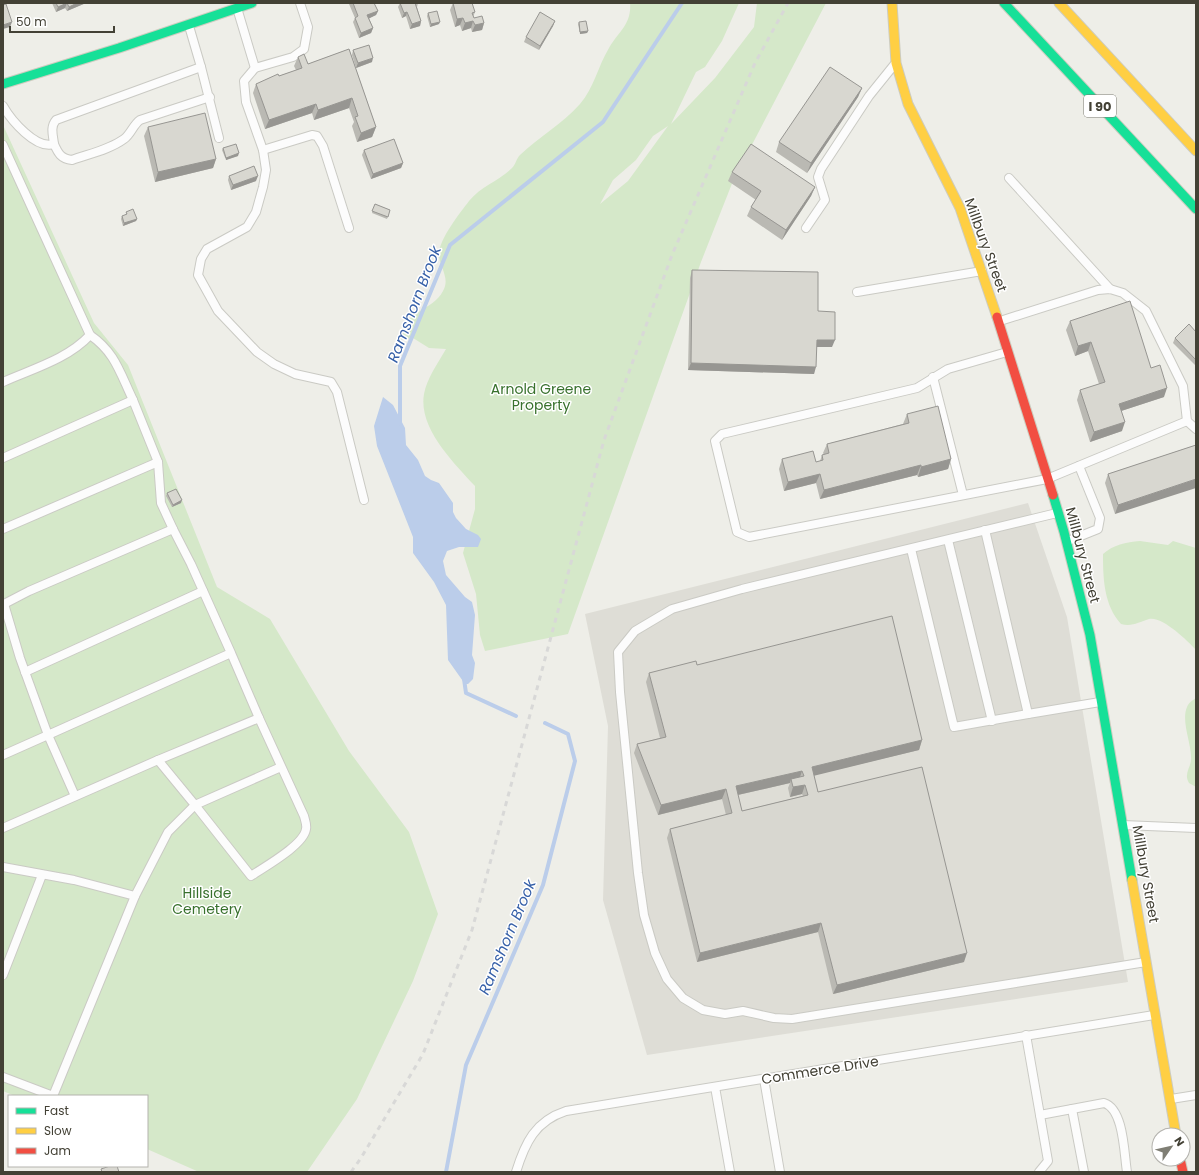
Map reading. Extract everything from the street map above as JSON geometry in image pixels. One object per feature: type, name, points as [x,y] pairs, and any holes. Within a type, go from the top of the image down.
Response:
[{"type":"main road","points":[[3,84],[119,48],[252,3]]},
{"type":"main road","name":"Millbury Street","points":[[892,3],[896,63],[908,104],[960,208],[983,271],[1058,512],[1090,635],[1175,1127]]},
{"type":"main road","name":"I 90","points":[[1004,3],[1196,209]]},
{"type":"main road","name":"I 90","points":[[1059,3],[1196,151]]},
{"type":"lane","points":[[300,3],[308,27],[304,49],[293,58],[255,68],[244,81],[246,102],[263,150],[266,170],[256,212],[247,227],[207,249],[201,259],[198,275],[218,311],[257,352],[274,364],[295,374],[330,382],[337,392],[364,500]]},
{"type":"lane","points":[[237,8],[255,68]]},
{"type":"lane","points":[[188,24],[210,97],[219,138]]},
{"type":"lane","points":[[806,228],[825,200],[818,177],[821,168],[868,96],[896,63]]},
{"type":"lane","points":[[201,67],[56,120],[52,124],[54,144],[60,156],[65,160],[72,160],[114,144],[125,138],[135,123],[140,120],[210,97]]},
{"type":"lane","points":[[3,106],[22,130],[42,144],[48,146],[54,144]]},
{"type":"lane","points":[[263,150],[312,135],[317,136],[323,146],[349,228]]},
{"type":"lane","points":[[3,145],[90,335],[101,342],[110,353],[133,400],[158,462],[161,503],[191,564],[258,718],[304,816],[306,829],[302,839],[251,876],[158,760]]},
{"type":"lane","points":[[1009,178],[1110,289]]},
{"type":"lane","points":[[857,292],[983,271]]},
{"type":"lane","points":[[998,322],[1098,290],[1110,289],[1123,293],[1146,311],[1183,386],[1187,421],[1196,429]]},
{"type":"lane","points":[[3,382],[66,354],[81,344],[90,335]]},
{"type":"lane","points":[[1007,352],[948,369],[933,377],[918,388],[722,434],[715,441],[737,532],[749,537],[1047,479],[1187,421]]},
{"type":"lane","points":[[933,377],[963,495]]},
{"type":"lane","points":[[3,458],[133,400]]},
{"type":"lane","points":[[3,530],[158,462]]},
{"type":"lane","points":[[1066,542],[1098,529],[1100,518],[1079,466]]},
{"type":"lane","points":[[1058,512],[742,589],[672,609],[635,631],[618,652],[620,692],[638,873],[644,915],[655,953],[668,979],[683,998],[703,1010],[725,1014],[743,1011],[774,1018],[792,1019],[1147,962]]},
{"type":"lane","points":[[75,796],[48,735],[25,672],[3,603],[173,529]]},
{"type":"lane","points":[[985,530],[1028,714]]},
{"type":"lane","points":[[948,540],[992,720]]},
{"type":"lane","points":[[911,549],[954,727],[1102,702]]},
{"type":"lane","points":[[25,672],[202,590]]},
{"type":"lane","points":[[3,755],[231,653]]},
{"type":"lane","points":[[3,828],[258,718]]},
{"type":"lane","points":[[53,1095],[135,896],[168,832],[195,805],[281,767]]},
{"type":"lane","points":[[1123,825],[1196,828]]},
{"type":"lane","points":[[3,867],[81,882],[135,896]]},
{"type":"lane","points":[[3,975],[42,875]]},
{"type":"lane","name":"Commerce Drive","points":[[516,1172],[524,1150],[533,1133],[542,1122],[554,1115],[566,1111],[1156,1014]]},
{"type":"lane","points":[[1026,1035],[1048,1161],[1039,1172]]},
{"type":"lane","points":[[3,1077],[50,1095]]},
{"type":"lane","points":[[764,1079],[780,1172]]},
{"type":"lane","points":[[715,1087],[730,1172]]},
{"type":"lane","points":[[1170,1099],[1196,1095]]},
{"type":"lane","points":[[1040,1115],[1104,1103],[1114,1109],[1119,1118],[1127,1172]]},
{"type":"lane","points":[[1072,1109],[1084,1172]]},
{"type":"shaded area","points":[[1028,503],[1067,617],[1128,982],[647,1055],[603,900],[608,726],[585,614]]},
{"type":"green space","name":"Arnold Greene Property","points":[[630,3],[739,3],[722,41],[705,67],[696,72],[671,124],[715,78],[754,27],[757,3],[826,3],[733,181],[701,262],[568,634],[485,651],[480,635],[476,594],[463,553],[475,509],[475,486],[457,467],[439,444],[426,419],[424,407],[425,388],[446,349],[429,348],[413,338],[397,340],[406,322],[438,298],[443,291],[446,281],[439,258],[440,247],[456,219],[474,196],[484,187],[507,173],[520,155],[566,118],[585,98],[609,48],[627,22]],"holes":[[[668,126],[628,181],[600,204],[613,180],[636,160],[653,136]]]},
{"type":"green space","name":"Hillside Cemetery","points":[[3,125],[94,323],[128,365],[217,587],[270,619],[349,751],[409,832],[438,914],[413,981],[357,1099],[307,1172],[199,1172],[148,1149],[148,1095],[13,1095],[3,1091]]},
{"type":"green space","points":[[1140,541],[1168,545],[1173,541],[1196,548],[1196,650],[1174,630],[1161,621],[1149,619],[1132,625],[1125,625],[1121,624],[1115,617],[1108,600],[1104,582],[1103,554],[1120,544]]},
{"type":"green space","points":[[1196,698],[1196,787],[1189,783],[1187,779],[1187,773],[1191,761],[1191,751],[1185,713],[1188,705]]},
{"type":"water","points":[[383,397],[393,405],[405,428],[406,445],[418,460],[425,476],[439,483],[453,503],[453,512],[456,518],[466,529],[478,535],[481,539],[478,547],[459,547],[447,551],[443,561],[446,575],[465,597],[472,602],[475,615],[472,655],[475,663],[473,679],[468,684],[465,684],[448,660],[446,605],[434,582],[413,553],[413,537],[377,446],[374,426]]},
{"type":"building","points":[[56,3],[67,3],[58,7]]},
{"type":"building","points":[[67,3],[77,3],[69,7]]},
{"type":"building","points":[[353,3],[374,3],[378,11],[367,15],[373,28],[361,33],[355,18],[358,16]]},
{"type":"building","points":[[400,3],[415,3],[421,21],[412,24],[407,12],[404,13]]},
{"type":"building","points":[[453,3],[472,3],[475,12],[472,13],[474,18],[482,16],[484,23],[475,25],[473,21],[465,23],[463,18],[457,19]]},
{"type":"building","points":[[6,4],[12,22],[3,25],[3,5]]},
{"type":"building","points":[[437,11],[440,22],[431,24],[428,13]]},
{"type":"building","points":[[540,12],[555,21],[540,46],[526,37]]},
{"type":"building","points":[[586,21],[588,31],[580,32],[579,22]]},
{"type":"building","points":[[369,45],[373,58],[358,63],[353,50]]},
{"type":"building","points":[[349,49],[376,127],[361,133],[355,117],[358,116],[352,98],[318,110],[316,104],[269,120],[256,84],[278,74],[279,76],[302,68],[298,57],[304,54],[308,64]]},
{"type":"building","points":[[830,67],[862,88],[811,163],[779,142]]},
{"type":"building","points":[[205,113],[216,159],[158,172],[148,127]]},
{"type":"building","points":[[394,139],[403,163],[373,174],[364,150]]},
{"type":"building","points":[[236,144],[239,153],[226,158],[223,148]]},
{"type":"building","points":[[751,144],[815,187],[786,230],[751,207],[761,191],[732,172]]},
{"type":"building","points":[[254,166],[258,176],[233,185],[229,176]]},
{"type":"building","points":[[375,204],[390,210],[388,217],[372,211]]},
{"type":"building","points":[[133,209],[137,219],[124,223],[122,216],[127,214],[126,212]]},
{"type":"building","points":[[692,270],[818,272],[818,311],[835,312],[835,340],[817,340],[816,367],[691,363]]},
{"type":"building","points":[[1130,301],[1151,368],[1160,365],[1167,388],[1119,404],[1125,422],[1094,432],[1080,390],[1105,382],[1091,342],[1078,346],[1070,321]]},
{"type":"building","points":[[1189,324],[1196,332],[1196,360],[1175,338]]},
{"type":"building","points":[[938,406],[951,459],[921,467],[921,465],[824,490],[820,474],[788,482],[782,459],[813,451],[816,462],[823,460],[822,455],[829,453],[827,444],[909,423],[907,414]]},
{"type":"building","points":[[1196,445],[1196,479],[1118,505],[1108,474]]},
{"type":"building","points":[[176,489],[182,500],[173,505],[167,493]]},
{"type":"building","points":[[892,616],[922,740],[812,767],[818,792],[922,767],[967,953],[837,985],[821,923],[700,953],[670,829],[732,813],[726,789],[661,805],[637,744],[666,737],[649,673],[696,661],[697,665]],"holes":[[[802,771],[804,776],[791,779],[793,787],[805,785],[808,795],[742,811],[736,786]]]},
{"type":"building","points":[[107,1167],[117,1167],[119,1172],[102,1172],[101,1169]]},
{"type":"waterway","name":"Ramshorn Brook","points":[[400,424],[400,366],[450,245],[603,122],[682,3]]},
{"type":"waterway","name":"Ramshorn Brook","points":[[464,679],[466,693],[516,716]]},
{"type":"waterway","name":"Ramshorn Brook","points":[[446,1172],[466,1065],[543,885],[575,761],[568,734],[545,723]]},
{"type":"railway","points":[[351,1172],[361,1158],[423,1054],[472,930],[604,440],[672,255],[755,63],[788,3]]},
{"type":"traffic: fast","points":[[3,84],[119,48],[252,3]]},
{"type":"traffic: fast","points":[[1004,3],[1196,209]]},
{"type":"traffic: fast","points":[[1053,495],[1090,635],[1132,880]]},
{"type":"traffic: slow","points":[[892,3],[896,63],[908,104],[960,208],[997,317]]},
{"type":"traffic: slow","points":[[1059,3],[1196,151]]},
{"type":"traffic: slow","points":[[1132,880],[1175,1127]]},
{"type":"traffic: jam","points":[[997,317],[1053,495]]},
{"type":"traffic: jam","points":[[1182,1167],[1183,1172]]}]
